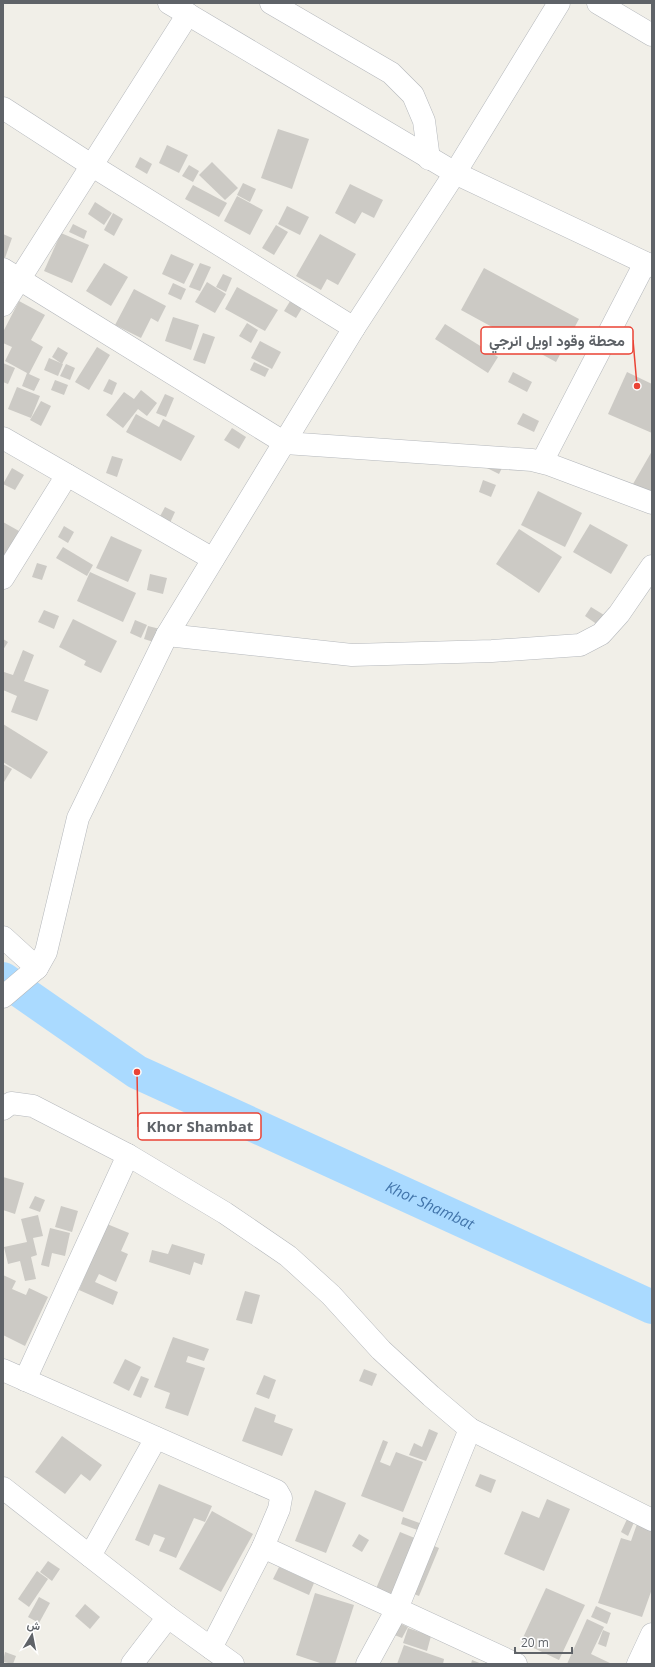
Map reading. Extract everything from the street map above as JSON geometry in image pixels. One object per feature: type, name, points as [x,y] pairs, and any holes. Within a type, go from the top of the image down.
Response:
[{"type":"street","points":[[169,3],[429,159],[455,173],[649,264],[542,462]]},
{"type":"street","points":[[271,3],[391,73],[413,95],[424,121],[429,159]]},
{"type":"street","points":[[3,997],[37,968],[46,952],[78,818],[167,635],[354,328],[455,173],[559,3]]},
{"type":"street","points":[[598,3],[652,35]]},
{"type":"street","points":[[3,305],[11,274],[91,165],[188,14]]},
{"type":"street","points":[[3,108],[91,165],[354,328]]},
{"type":"street","points":[[11,274],[285,443],[532,460],[542,462],[652,503]]},
{"type":"street","points":[[3,438],[213,559]]},
{"type":"street","points":[[3,578],[67,475]]},
{"type":"street","points":[[167,635],[352,655],[492,651],[580,645],[601,634],[615,619],[652,566]]},
{"type":"street","points":[[3,936],[37,968]]},
{"type":"street","points":[[3,1109],[11,1103],[33,1106],[128,1155],[225,1213],[288,1256],[331,1295],[381,1350],[431,1396],[470,1429],[652,1520]]},
{"type":"street","points":[[25,1380],[128,1155]]},
{"type":"street","points":[[3,1370],[277,1491],[281,1498],[279,1509],[263,1547],[211,1648]]},
{"type":"street","points":[[367,1664],[397,1609],[470,1429]]},
{"type":"street","points":[[90,1556],[156,1438]]},
{"type":"street","points":[[3,1488],[168,1616],[233,1664]]},
{"type":"street","points":[[263,1547],[516,1664]]},
{"type":"street","points":[[132,1664],[168,1616]]},
{"type":"street","points":[[638,1664],[652,1634]]},
{"type":"building","points":[[278,129],[309,139],[292,189],[261,178]]},
{"type":"building","points":[[167,145],[188,155],[179,173],[159,163]]},
{"type":"building","points":[[140,157],[152,164],[147,174],[135,167]]},
{"type":"building","points":[[212,162],[238,188],[225,200],[199,175]]},
{"type":"building","points":[[189,165],[199,171],[193,182],[182,176]]},
{"type":"building","points":[[243,183],[256,189],[250,202],[237,195]]},
{"type":"building","points":[[350,184],[383,200],[374,218],[362,212],[355,224],[335,213]]},
{"type":"building","points":[[193,185],[227,203],[219,217],[185,199]]},
{"type":"building","points":[[237,196],[263,210],[250,235],[224,221]]},
{"type":"building","points":[[95,202],[112,213],[104,225],[88,214]]},
{"type":"building","points":[[287,206],[309,217],[300,235],[278,224]]},
{"type":"building","points":[[113,213],[123,219],[114,236],[104,230]]},
{"type":"building","points":[[73,224],[87,231],[84,239],[69,232]]},
{"type":"building","points":[[276,225],[288,232],[274,255],[262,248]]},
{"type":"building","points":[[61,233],[89,245],[72,283],[44,271]]},
{"type":"building","points":[[3,234],[12,238],[5,258],[3,257]]},
{"type":"building","points":[[320,234],[356,254],[338,285],[327,279],[321,290],[296,276]]},
{"type":"building","points":[[171,254],[194,264],[184,284],[162,274]]},
{"type":"building","points":[[104,263],[128,277],[111,306],[86,291]]},
{"type":"building","points":[[200,263],[211,267],[200,291],[189,287]]},
{"type":"building","points":[[484,268],[579,319],[556,362],[461,310]]},
{"type":"building","points":[[223,274],[232,278],[226,292],[216,287]]},
{"type":"building","points":[[207,282],[226,294],[215,313],[195,302]]},
{"type":"building","points":[[173,283],[186,289],[181,300],[168,294]]},
{"type":"building","points":[[237,287],[278,310],[265,331],[225,309]]},
{"type":"building","points":[[134,289],[166,306],[158,322],[151,318],[141,338],[115,325]]},
{"type":"building","points":[[292,298],[304,305],[296,318],[284,311]]},
{"type":"building","points":[[19,301],[45,315],[31,340],[43,347],[29,374],[40,379],[34,391],[22,386],[27,373],[5,361],[12,347],[3,343],[3,332]]},
{"type":"building","points":[[173,317],[199,325],[191,350],[165,341]]},
{"type":"building","points":[[247,323],[258,330],[251,343],[239,336]]},
{"type":"building","points":[[445,324],[498,357],[488,373],[435,339]]},
{"type":"building","points":[[203,333],[215,337],[205,364],[193,360]]},
{"type":"building","points":[[260,341],[281,352],[272,369],[251,358]]},
{"type":"building","points":[[58,347],[68,353],[62,364],[52,357]]},
{"type":"building","points":[[97,347],[110,355],[89,390],[75,382]]},
{"type":"building","points":[[49,358],[63,364],[58,376],[44,370]]},
{"type":"building","points":[[254,362],[269,369],[265,377],[250,370]]},
{"type":"building","points":[[3,363],[15,368],[8,384],[3,382]]},
{"type":"building","points":[[66,364],[75,368],[70,380],[60,376]]},
{"type":"building","points":[[513,372],[532,382],[527,392],[508,382]]},
{"type":"building","points":[[627,372],[652,384],[652,433],[608,414]]},
{"type":"building","points":[[109,379],[117,383],[112,395],[103,391]]},
{"type":"building","points":[[55,380],[68,385],[64,395],[51,390]]},
{"type":"building","points":[[17,387],[40,396],[31,418],[8,409]]},
{"type":"building","points":[[141,390],[157,403],[147,416],[138,409],[123,428],[106,415],[124,392],[134,399]]},
{"type":"building","points":[[165,394],[174,398],[166,417],[156,413]]},
{"type":"building","points":[[41,401],[51,406],[41,426],[30,420]]},
{"type":"building","points":[[523,413],[539,421],[534,432],[517,424]]},
{"type":"building","points":[[136,414],[159,427],[163,419],[195,436],[181,461],[126,432]]},
{"type":"building","points":[[232,428],[246,437],[239,449],[224,440]]},
{"type":"building","points":[[652,451],[652,495],[633,484]]},
{"type":"building","points":[[112,456],[123,459],[117,477],[106,473]]},
{"type":"building","points":[[504,464],[499,474],[487,468]]},
{"type":"building","points":[[12,468],[24,475],[15,490],[3,484]]},
{"type":"building","points":[[483,480],[496,485],[491,497],[479,492]]},
{"type":"building","points":[[538,491],[582,513],[565,547],[521,525]]},
{"type":"building","points":[[165,507],[175,512],[169,525],[158,520]]},
{"type":"building","points":[[3,522],[19,531],[3,559]]},
{"type":"building","points":[[590,524],[628,545],[611,574],[573,552]]},
{"type":"building","points":[[64,526],[74,532],[68,543],[58,537]]},
{"type":"building","points":[[519,529],[562,557],[539,593],[496,564]]},
{"type":"building","points":[[111,536],[142,550],[128,582],[96,568]]},
{"type":"building","points":[[63,547],[93,565],[87,576],[56,558]]},
{"type":"building","points":[[37,563],[47,566],[42,580],[32,577]]},
{"type":"building","points":[[90,572],[136,593],[123,622],[77,601]]},
{"type":"building","points":[[150,574],[167,578],[163,594],[147,590]]},
{"type":"building","points":[[591,607],[604,615],[598,625],[585,616]]},
{"type":"building","points":[[44,610],[59,616],[54,629],[38,622]]},
{"type":"building","points":[[73,619],[117,641],[101,673],[84,665],[86,661],[59,647]]},
{"type":"building","points":[[135,620],[147,625],[141,638],[130,633]]},
{"type":"building","points":[[148,626],[164,630],[160,644],[144,639]]},
{"type":"building","points":[[3,639],[8,642],[3,650]]},
{"type":"building","points":[[23,650],[34,655],[24,681],[49,690],[37,721],[11,712],[17,696],[3,690],[4,672],[13,675]]},
{"type":"building","points":[[3,724],[48,752],[31,779],[3,762]]},
{"type":"building","points":[[3,764],[12,769],[4,782],[3,781]]},
{"type":"building","points":[[3,1177],[24,1183],[15,1214],[3,1210]]},
{"type":"building","points":[[35,1196],[45,1200],[40,1212],[29,1208]]},
{"type":"building","points":[[61,1206],[78,1211],[72,1232],[55,1227]]},
{"type":"building","points":[[38,1215],[43,1236],[33,1238],[37,1255],[31,1257],[36,1279],[25,1281],[20,1261],[8,1264],[4,1247],[27,1242],[21,1219]]},
{"type":"building","points":[[107,1224],[129,1233],[121,1251],[128,1254],[116,1282],[99,1274],[95,1282],[118,1292],[113,1305],[79,1290]]},
{"type":"building","points":[[50,1228],[70,1233],[65,1256],[52,1253],[49,1267],[41,1265]]},
{"type":"building","points":[[172,1244],[205,1254],[202,1265],[194,1262],[190,1275],[149,1262],[152,1250],[168,1254]]},
{"type":"building","points":[[3,1275],[16,1281],[12,1289],[26,1295],[29,1288],[48,1297],[25,1346],[3,1335]]},
{"type":"building","points":[[245,1291],[260,1295],[252,1324],[236,1320]]},
{"type":"building","points":[[173,1337],[209,1349],[204,1361],[188,1356],[186,1362],[205,1368],[188,1416],[165,1408],[170,1393],[154,1387]]},
{"type":"building","points":[[125,1359],[141,1367],[129,1391],[113,1383]]},
{"type":"building","points":[[364,1369],[377,1374],[372,1386],[359,1381]]},
{"type":"building","points":[[264,1375],[276,1380],[269,1399],[256,1394]]},
{"type":"building","points":[[141,1376],[149,1379],[141,1398],[133,1395]]},
{"type":"building","points":[[255,1407],[276,1415],[274,1422],[293,1429],[282,1456],[242,1441]]},
{"type":"building","points":[[429,1429],[438,1433],[426,1461],[409,1455],[414,1443],[422,1447]]},
{"type":"building","points":[[62,1436],[102,1465],[90,1481],[81,1474],[65,1494],[35,1472]]},
{"type":"building","points":[[383,1440],[388,1442],[380,1462],[390,1466],[396,1452],[423,1462],[403,1512],[361,1496]]},
{"type":"building","points":[[480,1474],[496,1480],[491,1493],[475,1486]]},
{"type":"building","points":[[159,1484],[212,1506],[205,1522],[194,1518],[176,1558],[159,1551],[165,1538],[154,1534],[149,1546],[135,1540]]},
{"type":"building","points":[[315,1490],[346,1503],[326,1553],[295,1541]]},
{"type":"building","points":[[547,1499],[570,1509],[544,1571],[504,1554],[522,1511],[539,1518]]},
{"type":"building","points":[[212,1511],[253,1534],[221,1592],[179,1569]]},
{"type":"building","points":[[403,1517],[425,1525],[423,1532],[401,1524]]},
{"type":"building","points":[[628,1517],[635,1520],[628,1536],[621,1532]]},
{"type":"building","points":[[637,1524],[652,1529],[652,1589],[642,1617],[598,1603],[621,1538],[631,1541]]},
{"type":"building","points":[[400,1532],[439,1548],[419,1596],[397,1587],[393,1598],[375,1591]]},
{"type":"building","points":[[359,1534],[369,1540],[362,1552],[352,1546]]},
{"type":"building","points":[[48,1561],[60,1569],[52,1581],[40,1572]]},
{"type":"building","points":[[279,1567],[314,1583],[309,1595],[273,1579]]},
{"type":"building","points":[[37,1571],[48,1579],[29,1607],[18,1599]]},
{"type":"building","points":[[546,1588],[585,1605],[559,1660],[521,1642]]},
{"type":"building","points":[[315,1593],[354,1605],[335,1664],[323,1664],[296,1655]]},
{"type":"building","points":[[39,1597],[50,1603],[39,1623],[28,1617]]},
{"type":"building","points":[[85,1604],[100,1617],[90,1629],[75,1616]]},
{"type":"building","points":[[596,1606],[611,1613],[607,1624],[591,1617]]},
{"type":"building","points":[[587,1619],[604,1627],[591,1654],[612,1664],[567,1664]]},
{"type":"building","points":[[397,1622],[408,1627],[402,1638],[392,1634]]},
{"type":"building","points":[[408,1628],[431,1636],[427,1651],[403,1643]]},
{"type":"building","points":[[603,1630],[610,1633],[606,1647],[598,1644]]},
{"type":"building","points":[[404,1645],[444,1659],[443,1664],[397,1664]]},
{"type":"building","points":[[5,1652],[16,1656],[13,1664],[3,1662]]},
{"type":"building","points":[[472,1660],[482,1664],[471,1664]]},
{"type":"waterway","name":"Khor Shambat","points":[[3,979],[137,1072],[652,1307]]},
{"type":"place","name":"محطة وقود اويل انرجي","points":[[637,386]]},
{"type":"place","name":"Khor Shambat","points":[[137,1072]]}]
